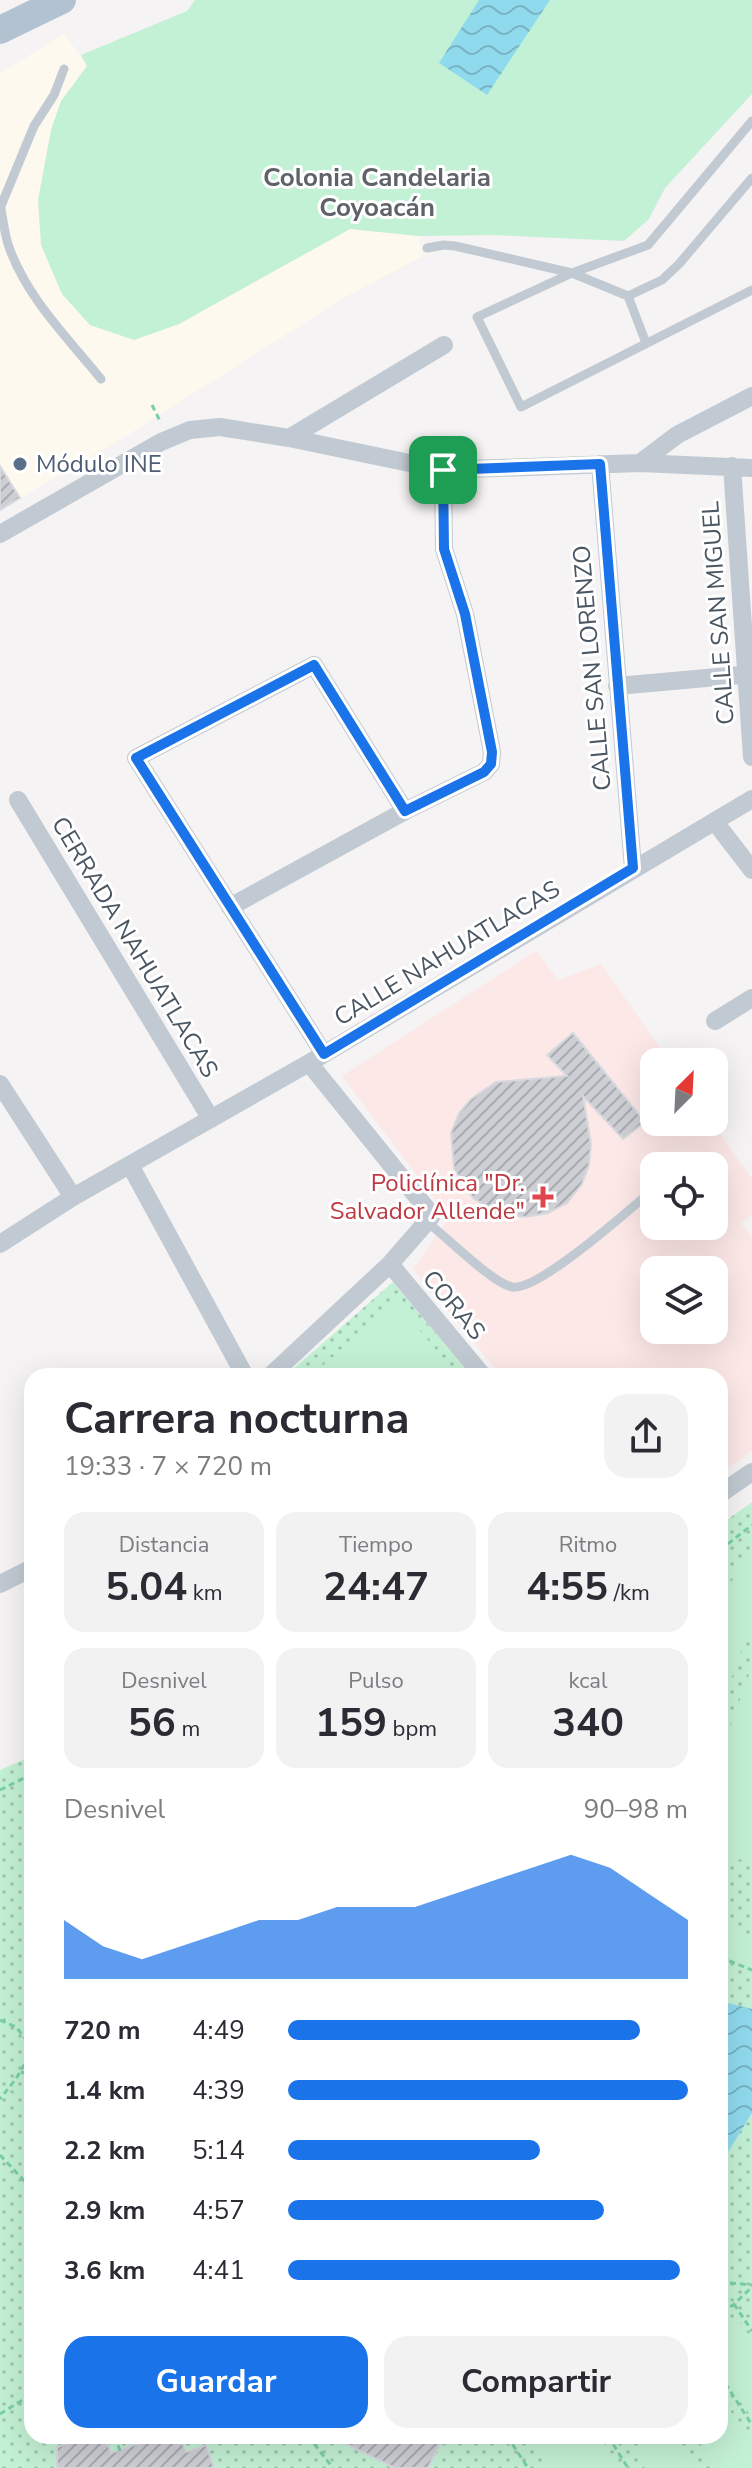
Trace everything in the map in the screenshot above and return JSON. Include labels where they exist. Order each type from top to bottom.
[{"type":"main road","points":[[0,30],[62,0]]},
{"type":"street","points":[[289,438],[444,345]]},
{"type":"street","points":[[640,463],[677,435],[752,396]]},
{"type":"street","points":[[0,534],[161,442],[190,430],[220,427],[443,470],[640,463],[752,468]]},
{"type":"street","name":"CALLE SAN LORENZO","points":[[600,464],[633,868]]},
{"type":"street","name":"CALLE SAN MIGUEL","points":[[732,466],[749,675],[752,757]]},
{"type":"street","points":[[230,907],[405,811],[484,772],[491,764],[492,752],[465,614],[444,549],[443,470]]},
{"type":"street","points":[[279,1368],[390,1264],[427,1216],[317,1059],[230,907],[136,758],[314,665],[405,811]]},
{"type":"street","points":[[617,686],[749,675]]},
{"type":"street","name":"CALLE NAHUATLACAS","points":[[0,1244],[73,1197],[317,1059],[752,799]]},
{"type":"street","name":"CERRADA NAHUATLACAS","points":[[18,800],[211,1119]]},
{"type":"street","points":[[715,822],[752,870]]},
{"type":"street","points":[[715,1021],[752,998]]},
{"type":"street","points":[[1,1086],[73,1197]]},
{"type":"street","points":[[130,1165],[241,1368]]},
{"type":"street","name":"CORAS","points":[[390,1264],[476,1368]]},
{"type":"street","points":[[728,1488],[752,1472]]},
{"type":"street","points":[[0,1584],[24,1572]]},
{"type":"lane","points":[[64,69],[54,95],[34,126],[0,205],[3,226],[20,273],[40,306],[101,379]]},
{"type":"lane","points":[[752,121],[648,245],[572,273],[477,317],[521,407],[752,290]]},
{"type":"lane","points":[[628,296],[662,280],[679,264],[752,178]]},
{"type":"lane","points":[[427,248],[455,246],[572,273],[628,296],[646,343]]},
{"type":"lane","points":[[427,1216],[499,1281],[515,1288],[529,1285],[592,1242],[640,1201]]},
{"type":"path","points":[[728,1544],[752,1525]]},
{"type":"path","points":[[0,1790],[24,1778]]},
{"type":"path","points":[[728,1960],[752,1970]]},
{"type":"path","points":[[0,2020],[16,2027],[24,2037]]},
{"type":"path","points":[[0,2099],[24,2066]]},
{"type":"path","points":[[0,2155],[24,2180]]},
{"type":"path","points":[[728,2283],[752,2286]]},
{"type":"path","points":[[728,2304],[734,2303],[752,2286]]},
{"type":"path","points":[[734,2303],[752,2331]]},
{"type":"path","points":[[728,2388],[752,2425]]},
{"type":"path","points":[[0,2414],[24,2399]]},
{"type":"path","points":[[118,2444],[120,2451]]},
{"type":"path","points":[[314,2444],[333,2468]]},
{"type":"path","points":[[512,2444],[528,2468]]},
{"type":"path","points":[[613,2444],[628,2468]]},
{"type":"shaded area","points":[[64,33],[87,66],[78,76],[38,200],[41,245],[62,294],[90,325],[134,340],[179,324],[350,229],[419,236],[423,256],[347,296],[126,436],[0,510],[0,74]]},
{"type":"shaded area","name":"Policlínica \"Dr. Salvador Allende\"","points":[[536,951],[558,980],[601,964],[660,1048],[640,1048],[640,1136],[722,1136],[752,1179],[752,1215],[741,1223],[752,1237],[752,1450],[728,1469],[728,1368],[495,1368],[413,1269],[449,1218],[342,1076]]},
{"type":"green space","points":[[195,0],[752,0],[752,94],[665,188],[649,219],[624,241],[493,235],[419,236],[350,229],[179,324],[134,340],[90,325],[62,294],[41,245],[38,200],[51,130],[61,101],[87,66],[81,55],[187,11]]},
{"type":"green space","points":[[393,1282],[464,1368],[294,1368]]},
{"type":"green space","points":[[397,1303],[451,1368],[320,1368]]},
{"type":"green space","points":[[752,1502],[752,2468],[0,2468],[0,1770],[24,1760],[24,2444],[728,2444],[728,1519]]},
{"type":"green space","points":[[752,1550],[752,1622],[728,1687],[728,1592],[739,1567]]},
{"type":"green space","points":[[752,1666],[752,1864],[728,1855],[728,1734]]},
{"type":"green space","points":[[728,1926],[752,1941],[752,1968],[728,1958]]},
{"type":"green space","points":[[739,2320],[752,2340],[752,2418],[728,2380],[728,2327]]},
{"type":"green space","points":[[728,2407],[752,2445],[752,2468],[716,2468],[701,2444],[728,2444]]},
{"type":"green space","points":[[532,2444],[604,2444],[619,2468],[547,2468]]},
{"type":"green space","points":[[650,2444],[680,2444],[696,2468],[645,2468],[636,2453]]},
{"type":"water","points":[[479,0],[550,0],[487,95],[439,63]]},
{"type":"water","points":[[728,2003],[752,2009],[752,2113],[728,2152]]},
{"type":"building","points":[[0,466],[20,498],[0,510]]},
{"type":"building","points":[[573,1033],[640,1116],[640,1126],[623,1139],[583,1096],[591,1144],[589,1165],[582,1184],[567,1203],[548,1213],[525,1217],[497,1213],[473,1198],[454,1169],[451,1133],[459,1113],[471,1099],[496,1082],[567,1076],[547,1055]]},
{"type":"building","points":[[65,2444],[108,2444],[111,2453],[137,2444],[183,2444],[186,2452],[206,2445],[214,2468],[57,2468],[57,2447]]},
{"type":"building","points":[[346,2444],[440,2444],[428,2468],[395,2468]]},
{"type":"place","name":"Módulo INE","points":[[20,464]]},
{"type":"place","name":"Policlínica \"Dr. Salvador Allende\"","points":[[543,1197]]},
{"type":"district","name":"Colonia Candelaria Coyoacán","points":[[377,192]]},
{"type":"route","points":[[600,464],[633,868],[324,1054],[136,758],[314,665],[405,811],[484,772],[491,764],[492,752],[465,614],[444,549],[443,470],[600,464]]}]
